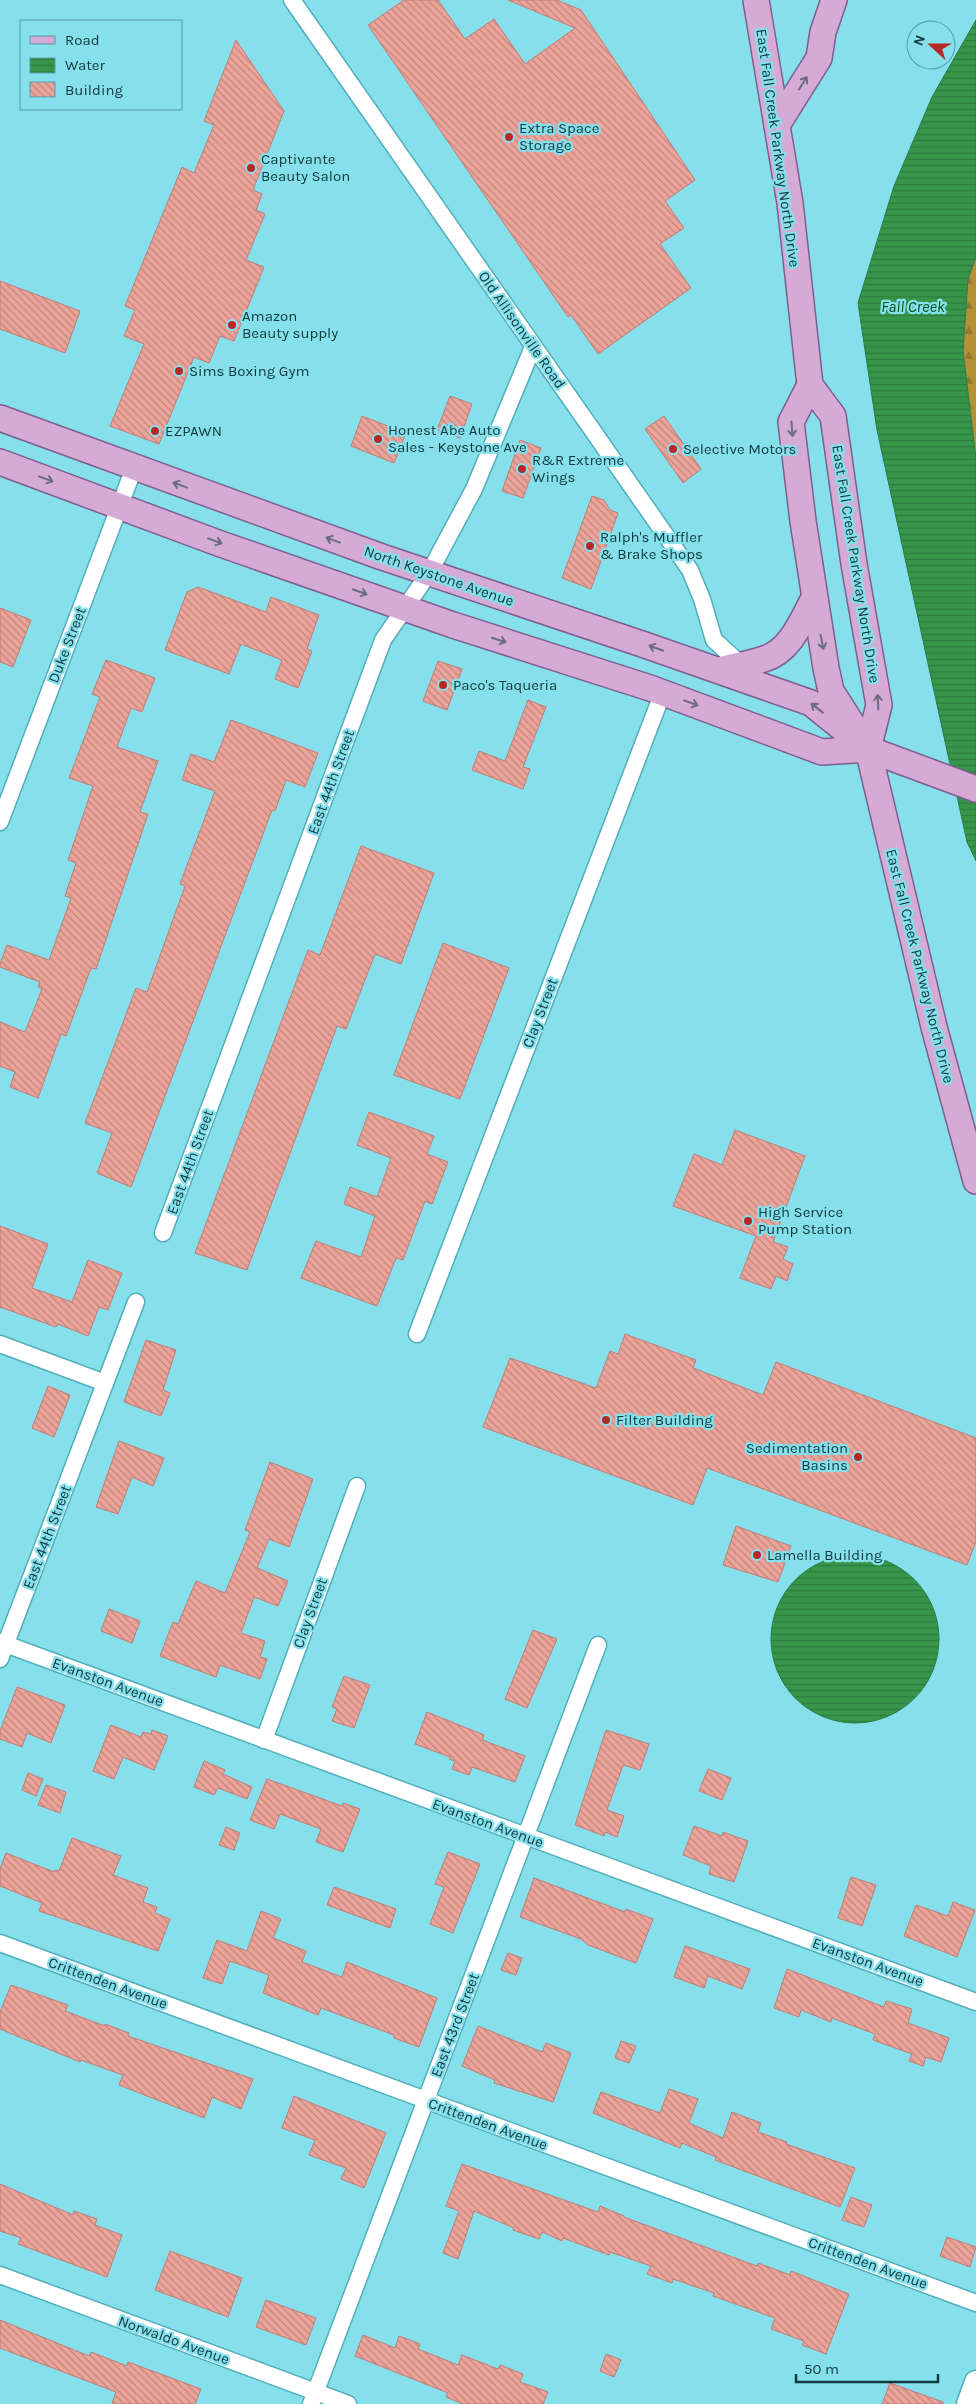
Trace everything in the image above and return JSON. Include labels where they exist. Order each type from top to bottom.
[{"type":"main road","name":"East Fall Creek Parkway North Drive","points":[[756,0],[790,203],[810,385],[833,416],[853,555],[880,705],[868,749]]},
{"type":"main road","points":[[777,125],[819,58],[824,32],[834,0]]},
{"type":"main road","name":"East Fall Creek Parkway North Drive","points":[[810,385],[791,422],[814,598],[831,690],[868,749],[934,1027],[976,1181]]},
{"type":"main road","name":"North Keystone Avenue","points":[[0,418],[429,573],[730,667],[762,685],[811,703],[868,749],[976,789]]},
{"type":"main road","name":"North Keystone Avenue","points":[[0,462],[405,608],[662,692],[822,752],[868,749]]},
{"type":"main road","points":[[730,667],[764,659],[780,650],[796,633],[814,598]]},
{"type":"street","name":"Old Allisonville Road","points":[[292,0],[690,570],[701,594],[714,640],[730,667]]},
{"type":"street","name":"East 44th Street","points":[[163,1233],[384,640],[429,573],[474,489],[533,347]]},
{"type":"street","name":"Duke Street","points":[[0,822],[134,468]]},
{"type":"street","name":"Clay Street","points":[[417,1334],[662,692]]},
{"type":"street","name":"East 44th Street","points":[[2,1648],[136,1302]]},
{"type":"street","points":[[0,1344],[105,1383]]},
{"type":"street","name":"Clay Street","points":[[264,1740],[357,1486]]},
{"type":"street","name":"East 43rd Street","points":[[314,2398],[598,1645]]},
{"type":"street","name":"Evanston Avenue","points":[[2,1648],[264,1740],[976,2002]]},
{"type":"street","name":"Crittenden Avenue","points":[[0,1943],[976,2303]]},
{"type":"street","name":"Norwaldo Avenue","points":[[0,2275],[314,2398],[348,2404]]},
{"type":"street","points":[[968,2404],[976,2382]]},
{"type":"green space","points":[[976,257],[976,459],[963,351],[968,279]]},
{"type":"water","name":"Fall Creek","points":[[976,20],[976,257],[968,279],[963,351],[976,459],[976,861],[967,842],[877,430],[858,303],[894,186],[932,97],[947,70],[956,70],[956,55]]},
{"type":"water","points":[[855,1555],[879,1559],[895,1565],[920,1586],[929,1599],[935,1615],[939,1639],[935,1663],[929,1679],[908,1704],[895,1713],[879,1719],[855,1723],[831,1719],[815,1713],[790,1692],[781,1679],[775,1663],[771,1639],[775,1615],[781,1599],[802,1574],[815,1565],[831,1559]]},
{"type":"building","points":[[404,0],[438,0],[465,39],[494,19],[525,64],[575,28],[508,0],[557,0],[581,10],[695,180],[665,201],[684,228],[660,244],[691,288],[598,354],[571,315],[568,317],[368,25]]},
{"type":"building","points":[[236,40],[284,111],[253,190],[262,194],[256,210],[265,214],[246,260],[264,267],[234,341],[220,336],[209,363],[194,357],[159,444],[110,426],[144,344],[124,336],[135,310],[125,306],[182,167],[194,173],[214,125],[204,121]]},
{"type":"building","points":[[0,281],[80,311],[65,353],[0,329]]},
{"type":"building","points":[[450,396],[472,404],[460,438],[437,430]]},
{"type":"building","name":"Honest Abe Auto Sales - Keystone Ave","points":[[362,416],[406,433],[394,463],[351,446]]},
{"type":"building","name":"Selective Motors","points":[[664,416],[701,469],[683,483],[645,429]]},
{"type":"building","name":"R&R Extreme Wings","points":[[520,440],[541,448],[523,498],[502,491]]},
{"type":"building","name":"Ralph's Muffler & Brake Shops","points":[[592,496],[604,500],[610,510],[618,513],[591,589],[562,578]]},
{"type":"building","points":[[198,587],[266,612],[271,597],[319,615],[307,649],[312,651],[298,688],[275,679],[282,660],[241,644],[229,674],[165,650],[187,592]]},
{"type":"building","points":[[0,608],[31,620],[13,667],[0,662]]},
{"type":"building","points":[[106,660],[155,678],[142,712],[131,708],[117,747],[158,761],[140,812],[148,814],[96,969],[91,968],[66,1036],[61,1034],[38,1098],[10,1087],[15,1072],[0,1066],[0,1022],[25,1032],[42,989],[38,987],[40,982],[0,967],[0,964],[7,945],[49,960],[71,898],[65,896],[76,863],[68,860],[93,786],[69,778],[100,697],[92,694]]},
{"type":"building","name":"Paco's Taqueria","points":[[438,661],[462,669],[447,710],[423,701]]},
{"type":"building","points":[[528,700],[546,707],[523,767],[530,769],[523,789],[472,770],[479,751],[505,761]]},
{"type":"building","points":[[231,720],[318,753],[305,787],[286,780],[275,811],[272,810],[131,1187],[97,1173],[112,1133],[85,1123],[136,988],[147,992],[185,886],[180,884],[215,791],[182,780],[191,754],[214,762]]},
{"type":"building","points":[[361,846],[434,873],[401,964],[375,954],[346,1029],[337,1026],[247,1270],[195,1253],[308,950],[320,955]]},
{"type":"building","points":[[443,943],[509,968],[460,1099],[394,1075]]},
{"type":"building","points":[[369,1112],[434,1136],[427,1154],[448,1162],[432,1204],[425,1201],[403,1260],[396,1258],[377,1306],[301,1278],[316,1241],[361,1257],[375,1216],[344,1204],[350,1187],[377,1197],[391,1158],[357,1145]]},
{"type":"building","name":"High Service Pump Station","points":[[735,1130],[805,1156],[773,1242],[788,1247],[783,1259],[793,1264],[787,1281],[776,1276],[771,1289],[740,1278],[756,1236],[673,1206],[694,1154],[722,1165]]},
{"type":"building","points":[[0,1226],[48,1244],[32,1288],[72,1302],[88,1260],[122,1273],[108,1310],[99,1307],[88,1336],[58,1324],[56,1327],[0,1307]]},
{"type":"building","points":[[625,1334],[696,1360],[693,1368],[763,1395],[776,1362],[976,1438],[976,1541],[967,1565],[707,1468],[693,1505],[483,1427],[510,1358],[596,1388],[610,1351],[618,1354]]},
{"type":"building","points":[[146,1340],[176,1350],[163,1390],[170,1393],[161,1416],[124,1402]]},
{"type":"building","points":[[48,1386],[70,1395],[54,1437],[32,1428]]},
{"type":"building","points":[[119,1441],[164,1458],[153,1486],[132,1477],[118,1514],[96,1507]]},
{"type":"building","points":[[270,1462],[313,1479],[289,1547],[269,1539],[257,1568],[288,1581],[278,1606],[254,1597],[241,1633],[265,1641],[260,1657],[267,1659],[260,1679],[220,1665],[216,1677],[160,1656],[173,1622],[178,1624],[196,1581],[225,1593],[250,1532],[245,1530]]},
{"type":"building","name":"Lamella Building","points":[[736,1526],[791,1546],[778,1582],[723,1565]]},
{"type":"building","points":[[109,1609],[140,1621],[132,1643],[101,1631]]},
{"type":"building","points":[[533,1630],[557,1639],[527,1708],[505,1699]]},
{"type":"building","points":[[344,1676],[370,1685],[354,1728],[332,1721],[337,1709],[332,1707]]},
{"type":"building","points":[[17,1687],[65,1705],[51,1743],[27,1733],[22,1747],[0,1739],[0,1731]]},
{"type":"building","points":[[427,1712],[484,1735],[482,1740],[525,1756],[515,1782],[472,1767],[469,1775],[452,1769],[455,1761],[449,1759],[450,1757],[415,1744]]},
{"type":"building","points":[[111,1725],[141,1737],[143,1732],[151,1734],[152,1730],[168,1736],[154,1770],[123,1757],[114,1779],[93,1771]]},
{"type":"building","points":[[606,1730],[649,1744],[640,1770],[623,1765],[607,1810],[624,1816],[617,1837],[605,1832],[604,1836],[575,1825]]},
{"type":"building","points":[[204,1761],[225,1770],[223,1774],[252,1787],[247,1799],[218,1788],[214,1795],[194,1787]]},
{"type":"building","points":[[708,1769],[731,1778],[722,1800],[699,1791]]},
{"type":"building","points":[[28,1773],[43,1779],[36,1796],[22,1790]]},
{"type":"building","points":[[267,1779],[342,1806],[343,1803],[360,1809],[343,1852],[316,1842],[321,1829],[280,1814],[274,1829],[250,1820]]},
{"type":"building","points":[[46,1785],[66,1792],[60,1813],[38,1805]]},
{"type":"building","points":[[694,1826],[722,1836],[723,1832],[748,1841],[734,1882],[709,1874],[711,1866],[683,1855]]},
{"type":"building","points":[[226,1827],[240,1833],[234,1850],[219,1845]]},
{"type":"building","points":[[72,1838],[121,1856],[113,1875],[148,1888],[143,1902],[157,1907],[155,1913],[170,1919],[158,1951],[39,1911],[42,1903],[0,1886],[0,1869],[6,1853],[54,1872],[55,1870],[59,1871]]},
{"type":"building","points":[[448,1852],[480,1864],[453,1933],[430,1924],[444,1887],[435,1884]]},
{"type":"building","points":[[851,1877],[876,1885],[862,1926],[838,1918]]},
{"type":"building","points":[[534,1878],[625,1912],[626,1909],[653,1919],[636,1963],[588,1945],[581,1939],[520,1917]]},
{"type":"building","points":[[334,1887],[396,1909],[390,1928],[327,1905]]},
{"type":"building","points":[[953,1902],[975,1910],[957,1957],[904,1936],[916,1905],[948,1916]]},
{"type":"building","points":[[261,1911],[281,1919],[273,1938],[306,1951],[302,1962],[342,1977],[347,1962],[437,1998],[419,2047],[394,2038],[394,2035],[321,2008],[318,2015],[263,1993],[269,1975],[230,1961],[222,1984],[203,1978],[217,1940],[247,1951]]},
{"type":"building","points":[[685,1946],[750,1969],[742,1989],[708,1976],[704,1988],[674,1977]]},
{"type":"building","points":[[508,1953],[522,1958],[516,1975],[501,1970]]},
{"type":"building","points":[[787,1969],[884,2007],[886,2001],[912,2009],[908,2023],[949,2038],[941,2062],[926,2057],[923,2066],[909,2061],[912,2054],[873,2040],[875,2034],[832,2018],[831,2022],[801,2010],[799,2017],[774,2008]]},
{"type":"building","points":[[11,1985],[68,2005],[65,2011],[129,2033],[128,2036],[253,2079],[241,2109],[212,2097],[204,2118],[119,2085],[123,2075],[81,2060],[80,2062],[0,2029],[0,2012]]},
{"type":"building","points":[[478,2026],[542,2052],[546,2043],[571,2053],[553,2102],[494,2083],[495,2080],[462,2066]]},
{"type":"building","points":[[621,2041],[636,2046],[629,2063],[615,2058]]},
{"type":"building","points":[[669,2089],[698,2099],[689,2123],[723,2138],[732,2112],[761,2123],[758,2132],[787,2142],[786,2144],[855,2168],[840,2207],[715,2160],[716,2157],[682,2143],[680,2148],[593,2113],[601,2092],[660,2113]]},
{"type":"building","points":[[294,2096],[386,2133],[364,2188],[341,2179],[346,2168],[309,2155],[315,2140],[282,2128]]},
{"type":"building","points":[[462,2164],[598,2212],[600,2206],[624,2217],[757,2266],[758,2263],[790,2275],[791,2271],[849,2294],[826,2354],[802,2345],[804,2341],[771,2329],[775,2318],[713,2296],[714,2293],[673,2279],[672,2283],[647,2274],[651,2266],[610,2252],[609,2255],[563,2238],[562,2241],[542,2232],[539,2239],[513,2230],[514,2228],[474,2211],[458,2259],[443,2253],[459,2211],[446,2206]]},
{"type":"building","points":[[0,2184],[73,2215],[74,2211],[97,2219],[95,2225],[122,2235],[107,2277],[18,2244],[21,2238],[0,2231]]},
{"type":"building","points":[[851,2197],[872,2205],[864,2227],[842,2220]]},
{"type":"building","points":[[947,2237],[976,2247],[970,2267],[940,2256]]},
{"type":"building","points":[[170,2251],[242,2278],[228,2317],[155,2290]]},
{"type":"building","points":[[266,2300],[316,2318],[306,2345],[256,2327]]},
{"type":"building","points":[[0,2320],[89,2356],[91,2352],[127,2366],[128,2362],[201,2389],[195,2404],[112,2404],[116,2392],[0,2348]]},
{"type":"building","points":[[363,2335],[395,2348],[399,2336],[420,2344],[418,2349],[458,2365],[462,2355],[498,2369],[500,2365],[523,2374],[520,2382],[548,2392],[543,2404],[463,2404],[446,2397],[448,2393],[355,2356]]},
{"type":"building","points":[[606,2354],[621,2360],[614,2377],[600,2371]]},
{"type":"building","points":[[890,2383],[943,2402],[943,2404],[882,2404]]},
{"type":"place","name":"Extra Space Storage","points":[[509,137]]},
{"type":"place","name":"Captivante Beauty Salon","points":[[251,168]]},
{"type":"place","name":"Amazon Beauty supply","points":[[232,325]]},
{"type":"place","name":"Sims Boxing Gym","points":[[179,371]]},
{"type":"place","name":"EZPAWN","points":[[155,431]]},
{"type":"place","name":"Honest Abe Auto Sales - Keystone Ave","points":[[378,439]]},
{"type":"place","name":"Selective Motors","points":[[673,449]]},
{"type":"place","name":"R&R Extreme Wings","points":[[522,469]]},
{"type":"place","name":"Ralph's Muffler & Brake Shops","points":[[590,546]]},
{"type":"place","name":"Paco's Taqueria","points":[[443,685]]},
{"type":"place","name":"High Service Pump Station","points":[[748,1221]]},
{"type":"place","name":"Filter Building","points":[[606,1420]]},
{"type":"place","name":"Sedimentation Basins","points":[[858,1457]]},
{"type":"place","name":"Lamella Building","points":[[757,1555]]}]
